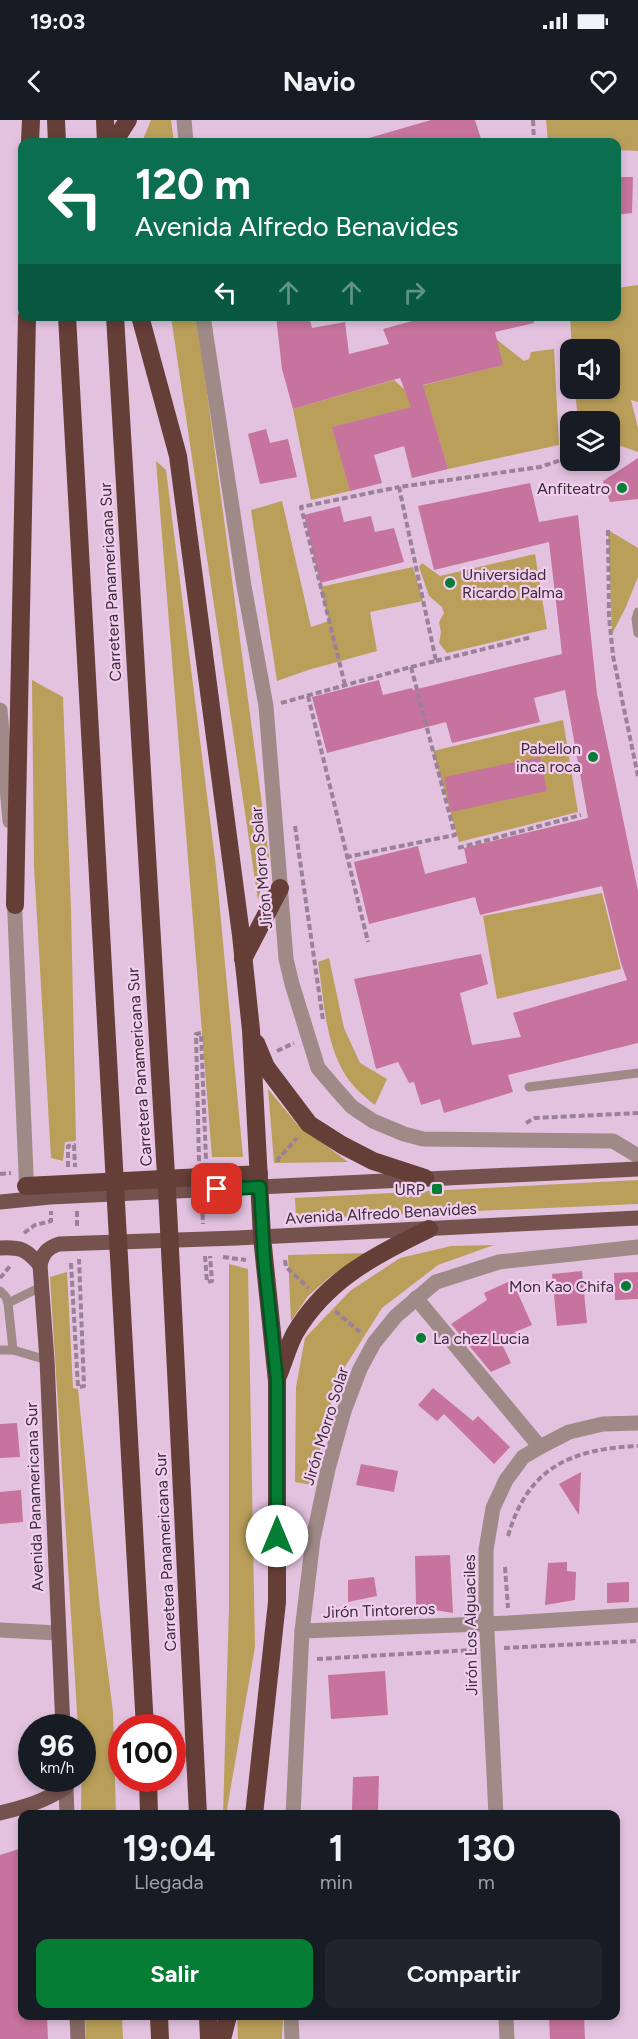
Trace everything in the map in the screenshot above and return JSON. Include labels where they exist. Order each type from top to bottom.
[{"type":"highway","points":[[30,138],[31,120]]},
{"type":"highway","points":[[56,120],[57,138]]},
{"type":"highway","points":[[105,120],[106,138]]},
{"type":"highway","points":[[117,138],[128,120]]},
{"type":"highway","points":[[15,906],[27,321]]},
{"type":"highway","name":"Carretera Panamericana Sur","points":[[67,321],[144,1714]]},
{"type":"highway","name":"Carretera Panamericana Sur","points":[[115,321],[168,1209],[198,1810]]},
{"type":"highway","points":[[141,321],[178,456],[251,1030],[251,1181],[262,1236],[277,1381],[277,1602],[255,1810]]},
{"type":"highway","points":[[243,959],[280,888]]},
{"type":"highway","points":[[251,1030],[266,1066],[309,1124],[373,1161],[425,1179]]},
{"type":"highway","points":[[31,1195],[251,1181]]},
{"type":"highway","points":[[277,1381],[294,1334],[319,1298],[351,1271],[429,1229]]},
{"type":"highway","points":[[148,1792],[149,1810]]},
{"type":"highway","points":[[159,2020],[160,2039]]},
{"type":"highway","points":[[208,2020],[209,2039]]},
{"type":"highway","points":[[222,2039],[227,2020]]},
{"type":"main road","name":"Avenida Alfredo Benavides","points":[[251,1181],[425,1179],[638,1169]]},
{"type":"main road","points":[[0,1212],[31,1195]]},
{"type":"main road","name":"Avenida Alfredo Benavides","points":[[40,1264],[43,1254],[50,1247],[59,1244],[237,1238],[638,1218]]},
{"type":"main road","points":[[7,1248],[28,1251],[40,1264]]},
{"type":"main road","name":"Avenida Panamericana Sur","points":[[40,1264],[47,1360],[62,1714]]},
{"type":"main road","points":[[0,1813],[36,1804],[53,1792]]},
{"type":"main road","points":[[66,1792],[67,1810]]},
{"type":"main road","points":[[76,2020],[78,2039]]},
{"type":"street","points":[[184,120],[186,138]]},
{"type":"street","name":"Jirón Morro Solar","points":[[204,321],[244,585],[272,705],[280,888],[286,959],[307,1037],[318,1068],[352,1107],[394,1130],[423,1139],[613,1141],[638,1156]]},
{"type":"street","points":[[0,711],[15,906],[31,1195]]},
{"type":"street","name":"Jirón Morro Solar","points":[[293,1810],[302,1631],[313,1539],[328,1469],[344,1412],[360,1369],[374,1343],[396,1316],[436,1282],[499,1262],[638,1247]]},
{"type":"street","points":[[416,1298],[540,1447]]},
{"type":"street","name":"Jirón Los Alguaciles","points":[[496,1810],[486,1624],[486,1550],[493,1509],[506,1480],[523,1457],[569,1432],[603,1424],[638,1423]]},
{"type":"street","name":"Jirón Tintoreros","points":[[302,1631],[508,1623],[638,1615]]},
{"type":"street","points":[[0,1630],[57,1633]]},
{"type":"street","points":[[291,2020],[292,2039]]},
{"type":"street","points":[[506,2020],[507,2039]]},
{"type":"lane","points":[[638,612],[636,619],[638,633]]},
{"type":"lane","points":[[529,1087],[638,1074]]},
{"type":"lane","points":[[8,1303],[43,1287]]},
{"type":"lane","points":[[0,1291],[8,1303],[13,1350]]},
{"type":"lane","points":[[0,1350],[13,1350],[47,1360]]},
{"type":"path","points":[[533,120],[534,138]]},
{"type":"path","points":[[345,685],[301,507],[399,487],[540,467],[560,460]]},
{"type":"path","points":[[399,487],[436,661]]},
{"type":"path","points":[[608,530],[609,617],[613,656],[638,776]]},
{"type":"path","points":[[280,714],[272,705],[411,667],[532,638]]},
{"type":"path","points":[[347,856],[455,835],[411,667]]},
{"type":"path","points":[[308,696],[368,942]]},
{"type":"path","points":[[458,848],[581,815]]},
{"type":"path","points":[[294,822],[324,1023]]},
{"type":"path","points":[[199,1166],[196,1034],[201,1033],[206,1165]]},
{"type":"path","points":[[68,1171],[68,1146],[74,1146],[75,1170]]},
{"type":"path","points":[[15,1266],[7,1248],[38,1223],[51,1221],[31,1195]]},
{"type":"path","points":[[201,1199],[203,1232]]},
{"type":"path","points":[[76,1205],[78,1229]]},
{"type":"path","points":[[71,1263],[78,1387],[84,1386],[78,1252]]},
{"type":"path","points":[[205,1254],[207,1282],[212,1281],[210,1256]]},
{"type":"path","points":[[507,1538],[513,1517],[539,1479],[549,1469],[572,1456],[615,1447],[638,1446]]},
{"type":"path","points":[[505,1563],[508,1623]]},
{"type":"path","points":[[317,1669],[319,1630]]},
{"type":"shaded area","points":[[151,120],[171,120],[173,138],[144,137]]},
{"type":"shaded area","points":[[546,120],[638,120],[638,151],[621,150],[621,138],[548,138]]},
{"type":"shaded area","points":[[638,285],[638,402],[631,400],[638,428],[638,452],[620,446],[620,411],[577,411],[576,399],[620,399],[620,339],[571,339],[570,321],[621,321],[621,287]]},
{"type":"shaded area","points":[[172,321],[198,321],[269,857],[258,900]]},
{"type":"shaded area","points":[[496,339],[524,361],[529,359],[531,352],[554,349],[559,445],[448,469],[428,403],[333,427],[350,491],[311,500],[293,409],[394,380],[405,390],[502,365]]},
{"type":"shaded area","points":[[156,461],[166,470],[216,867],[243,1157],[212,1157]]},
{"type":"shaded area","points":[[282,501],[311,627],[329,621],[320,587],[413,567],[423,601],[370,612],[377,651],[277,681],[251,510]]},
{"type":"shaded area","points":[[608,530],[638,548],[638,577],[612,634]]},
{"type":"shaded area","points":[[535,554],[547,629],[447,653],[439,643],[441,632],[439,622],[444,613],[442,607],[429,596],[419,567],[422,563],[440,576]]},
{"type":"shaded area","points":[[32,680],[63,697],[76,1141],[65,1142],[63,1161],[51,1158],[34,866]]},
{"type":"shaded area","points":[[563,720],[578,812],[459,842],[433,751]]},
{"type":"shaded area","points":[[602,893],[621,969],[497,999],[483,916]]},
{"type":"shaded area","points":[[329,958],[344,1028],[360,1063],[387,1079],[375,1105],[349,1080],[339,1063],[329,1035],[318,962]]},
{"type":"shaded area","points":[[268,1089],[297,1124],[348,1162],[274,1163]]},
{"type":"shaded area","points":[[638,1180],[638,1204],[296,1219],[295,1198]]},
{"type":"shaded area","points":[[494,1245],[438,1265],[382,1308],[336,1381],[312,1485],[295,1482],[296,1387],[305,1338],[350,1291],[400,1258],[451,1246]]},
{"type":"shaded area","points":[[369,1253],[331,1276],[308,1296],[291,1321],[288,1255]]},
{"type":"shaded area","points":[[229,1264],[248,1269],[255,1647],[227,1810],[223,1810],[229,1606]]},
{"type":"shaded area","points":[[67,1272],[73,1388],[78,1389],[100,1609],[113,1712],[113,1714],[108,1714],[108,1792],[115,1792],[116,1810],[81,1810],[81,1792],[96,1792],[96,1714],[77,1714],[50,1277]]},
{"type":"shaded area","points":[[85,2020],[122,2020],[123,2039],[86,2039]]},
{"type":"shaded area","points":[[237,2020],[283,2020],[282,2039],[238,2039]]},
{"type":"building","points":[[431,120],[475,120],[481,138],[369,138]]},
{"type":"building","points":[[621,177],[633,177],[632,213],[621,214]]},
{"type":"building","points":[[277,321],[310,321],[312,328],[345,322],[349,354],[389,344],[383,329],[412,321],[534,321],[534,323],[495,332],[503,365],[423,385],[448,469],[412,478],[404,446],[374,455],[382,483],[350,491],[332,427],[411,407],[400,378],[293,409],[282,369]]},
{"type":"building","points":[[266,429],[270,443],[288,439],[297,477],[260,484],[248,434]]},
{"type":"building","points":[[638,458],[638,499],[610,502],[603,481]]},
{"type":"building","points":[[530,483],[539,522],[578,515],[597,694],[638,891],[638,1043],[508,1075],[513,1092],[444,1113],[440,1099],[421,1105],[414,1082],[409,1083],[398,1062],[376,1069],[354,979],[481,954],[488,984],[460,993],[472,1045],[521,1037],[513,1013],[627,980],[602,886],[480,915],[475,897],[369,924],[354,862],[418,846],[425,874],[467,863],[464,848],[588,818],[565,690],[534,698],[540,722],[452,743],[446,722],[327,753],[312,697],[379,680],[383,695],[412,688],[413,690],[562,654],[549,542],[434,570],[418,506]]},
{"type":"building","points":[[340,506],[344,522],[371,516],[375,532],[394,528],[404,562],[320,583],[304,515]]},
{"type":"building","points":[[540,757],[547,791],[451,812],[444,777]]},
{"type":"building","points":[[582,1271],[587,1323],[557,1326],[552,1274]]},
{"type":"building","name":"Mon Kao Chifa","points":[[638,1272],[638,1299],[615,1300],[614,1273]]},
{"type":"building","points":[[512,1280],[532,1325],[515,1332],[517,1337],[502,1344],[511,1363],[491,1372],[451,1324],[487,1300],[484,1293]]},
{"type":"building","points":[[433,1388],[473,1421],[478,1416],[510,1447],[494,1464],[444,1414],[437,1421],[418,1405]]},
{"type":"building","points":[[17,1423],[20,1457],[0,1458],[0,1424]]},
{"type":"building","points":[[361,1464],[398,1471],[394,1492],[356,1485]]},
{"type":"building","points":[[581,1472],[579,1515],[559,1484]]},
{"type":"building","points":[[21,1490],[23,1522],[0,1524],[0,1492]]},
{"type":"building","points":[[450,1555],[453,1613],[416,1607],[415,1556]]},
{"type":"building","points":[[567,1562],[567,1571],[576,1572],[575,1600],[545,1605],[548,1563]]},
{"type":"building","points":[[374,1577],[377,1596],[348,1602],[348,1580]]},
{"type":"building","points":[[629,1582],[629,1602],[607,1603],[607,1583]]},
{"type":"building","points":[[385,1671],[388,1715],[331,1719],[328,1675]]},
{"type":"building","points":[[379,1776],[378,1810],[352,1810],[353,1777]]},
{"type":"building","points":[[18,1849],[18,2020],[47,2020],[48,2039],[0,2039],[0,1855]]},
{"type":"building","points":[[549,2020],[584,2020],[585,2039],[550,2039]]},
{"type":"place","name":"Anfiteatro","points":[[622,488]]},
{"type":"place","name":"Universidad Ricardo Palma","points":[[450,583]]},
{"type":"place","name":"Pabellon inca roca","points":[[593,757]]},
{"type":"place","name":"URP","points":[[437,1189]]},
{"type":"place","name":"Mon Kao Chifa","points":[[626,1286]]},
{"type":"place","name":"La chez Lucia","points":[[421,1338]]},
{"type":"route","points":[[217,1189],[260,1187],[264,1259],[277,1381],[277,1536]]}]
